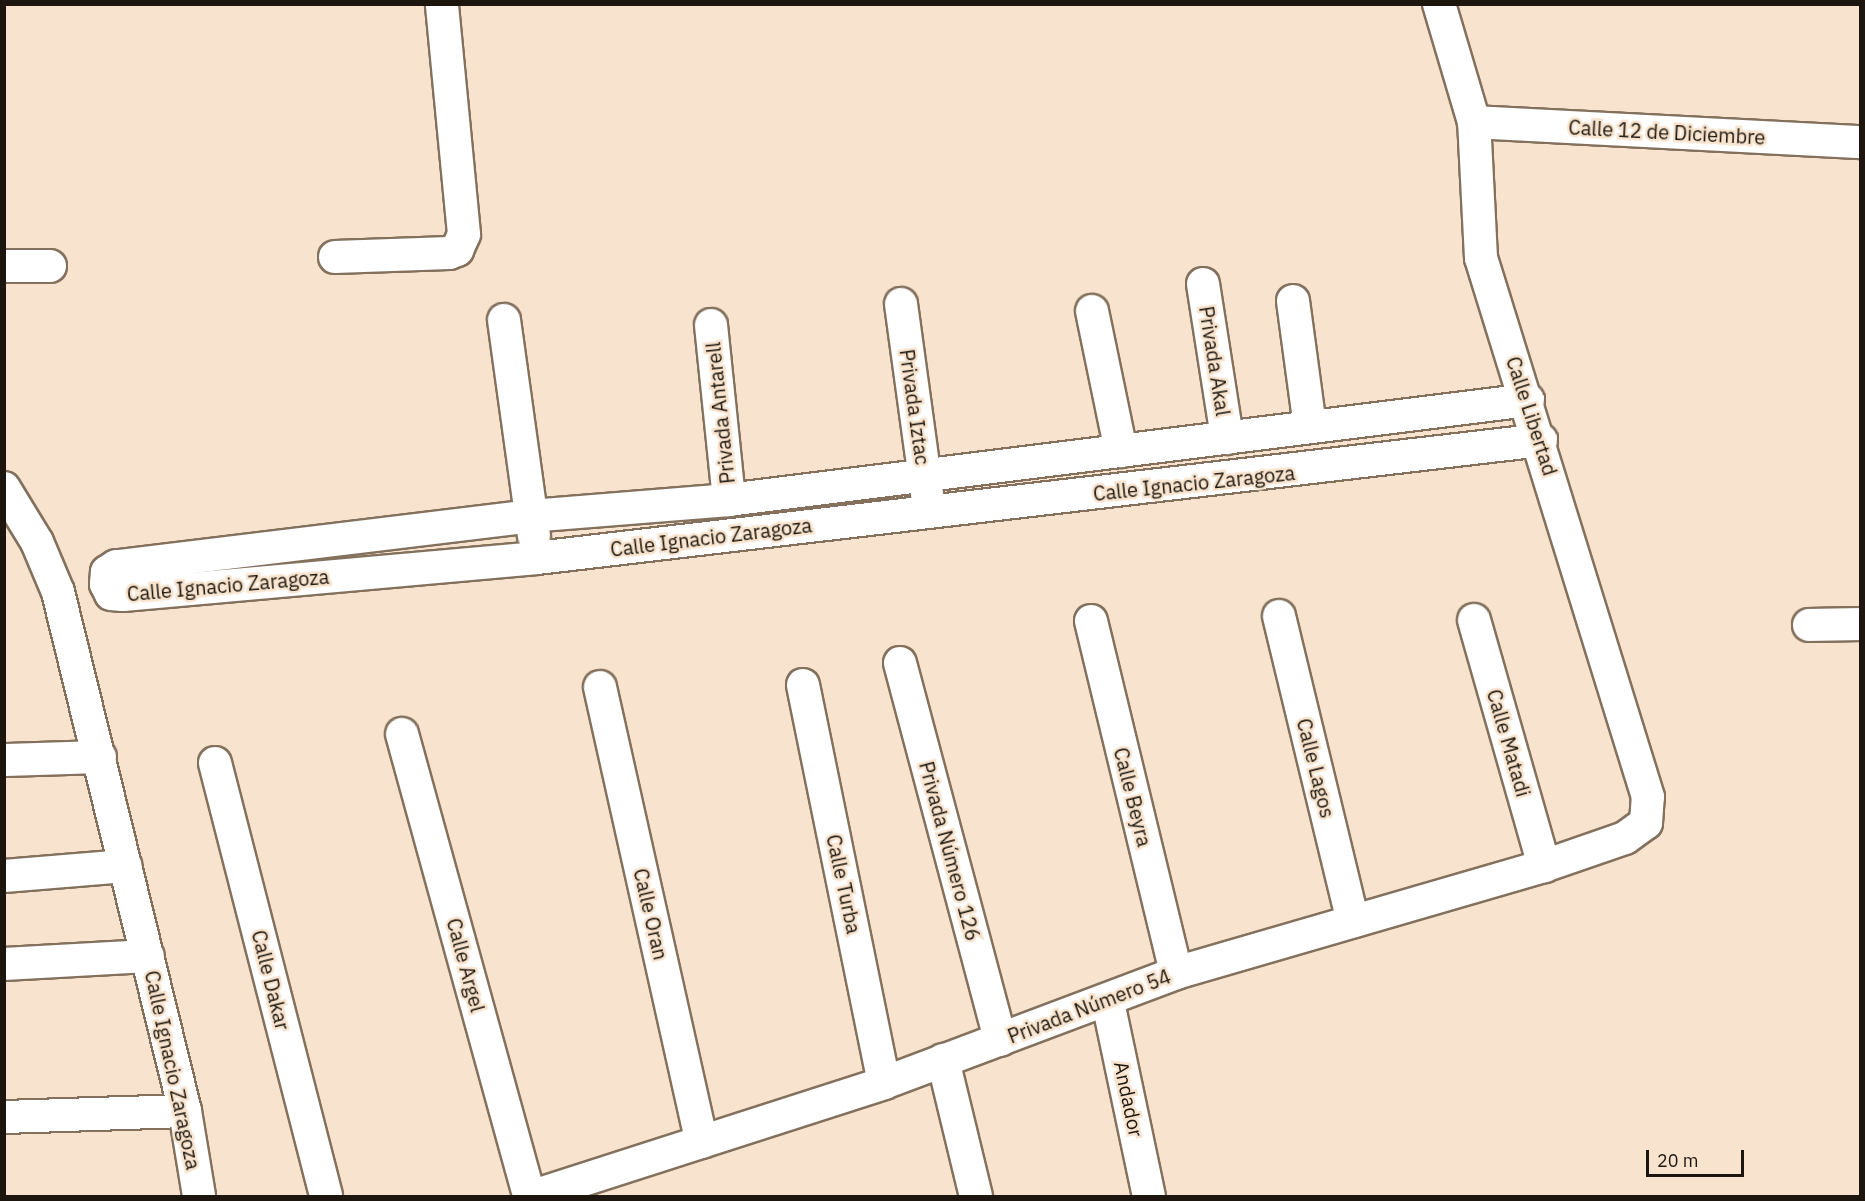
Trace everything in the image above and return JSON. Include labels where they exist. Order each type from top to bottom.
[{"type":"street","points":[[335,257],[449,253],[457,250],[464,234],[442,4]]},
{"type":"street","name":"Calle Libertad","points":[[1439,4],[1474,122],[1481,258],[1528,400],[1648,797],[1646,823]]},
{"type":"street","name":"Calle 12 de Diciembre","points":[[1474,122],[1860,142]]},
{"type":"street","points":[[4,266],[50,266]]},
{"type":"street","name":"Privada Akal","points":[[1203,285],[1227,438]]},
{"type":"street","points":[[1293,301],[1310,427]]},
{"type":"street","name":"Privada Iztac","points":[[901,304],[929,511]]},
{"type":"street","points":[[1092,311],[1121,451]]},
{"type":"street","points":[[504,320],[537,558]]},
{"type":"street","name":"Privada Antarell","points":[[711,326],[729,500]]},
{"type":"street","name":"Calle Ignacio Zaragoza","points":[[1528,400],[729,500],[532,516],[116,566],[107,572],[106,584],[111,594],[123,595],[537,558],[1540,440]]},
{"type":"street","points":[[1424,412],[1431,454]]},
{"type":"street","name":"Calle Ignacio Zaragoza","points":[[4,488],[37,542],[58,592],[185,1111],[200,1197]]},
{"type":"street","name":"Calle Lagos","points":[[1279,616],[1353,921]]},
{"type":"street","name":"Calle Matadi","points":[[1474,620],[1544,866]]},
{"type":"street","name":"Calle Beyra","points":[[1091,621],[1176,973]]},
{"type":"street","points":[[1809,625],[1860,624]]},
{"type":"street","name":"Privada Número 126","points":[[900,663],[1000,1040]]},
{"type":"street","name":"Calle Turba","points":[[803,685],[884,1083]]},
{"type":"street","name":"Calle Oran","points":[[600,687],[702,1142]]},
{"type":"street","name":"Calle Argel","points":[[402,734],[531,1197]]},
{"type":"street","points":[[4,760],[100,757]]},
{"type":"street","name":"Calle Dakar","points":[[215,763],[326,1197]]},
{"type":"street","name":"Privada Número 54","points":[[531,1197],[884,1083],[1108,1002],[1176,973],[1544,866],[1625,838],[1646,823]]},
{"type":"street","points":[[4,876],[126,866]]},
{"type":"street","points":[[4,964],[148,956]]},
{"type":"street","name":"Andador","points":[[1108,1002],[1149,1197]]},
{"type":"street","points":[[943,1060],[976,1197]]},
{"type":"street","points":[[4,1117],[185,1111]]}]
